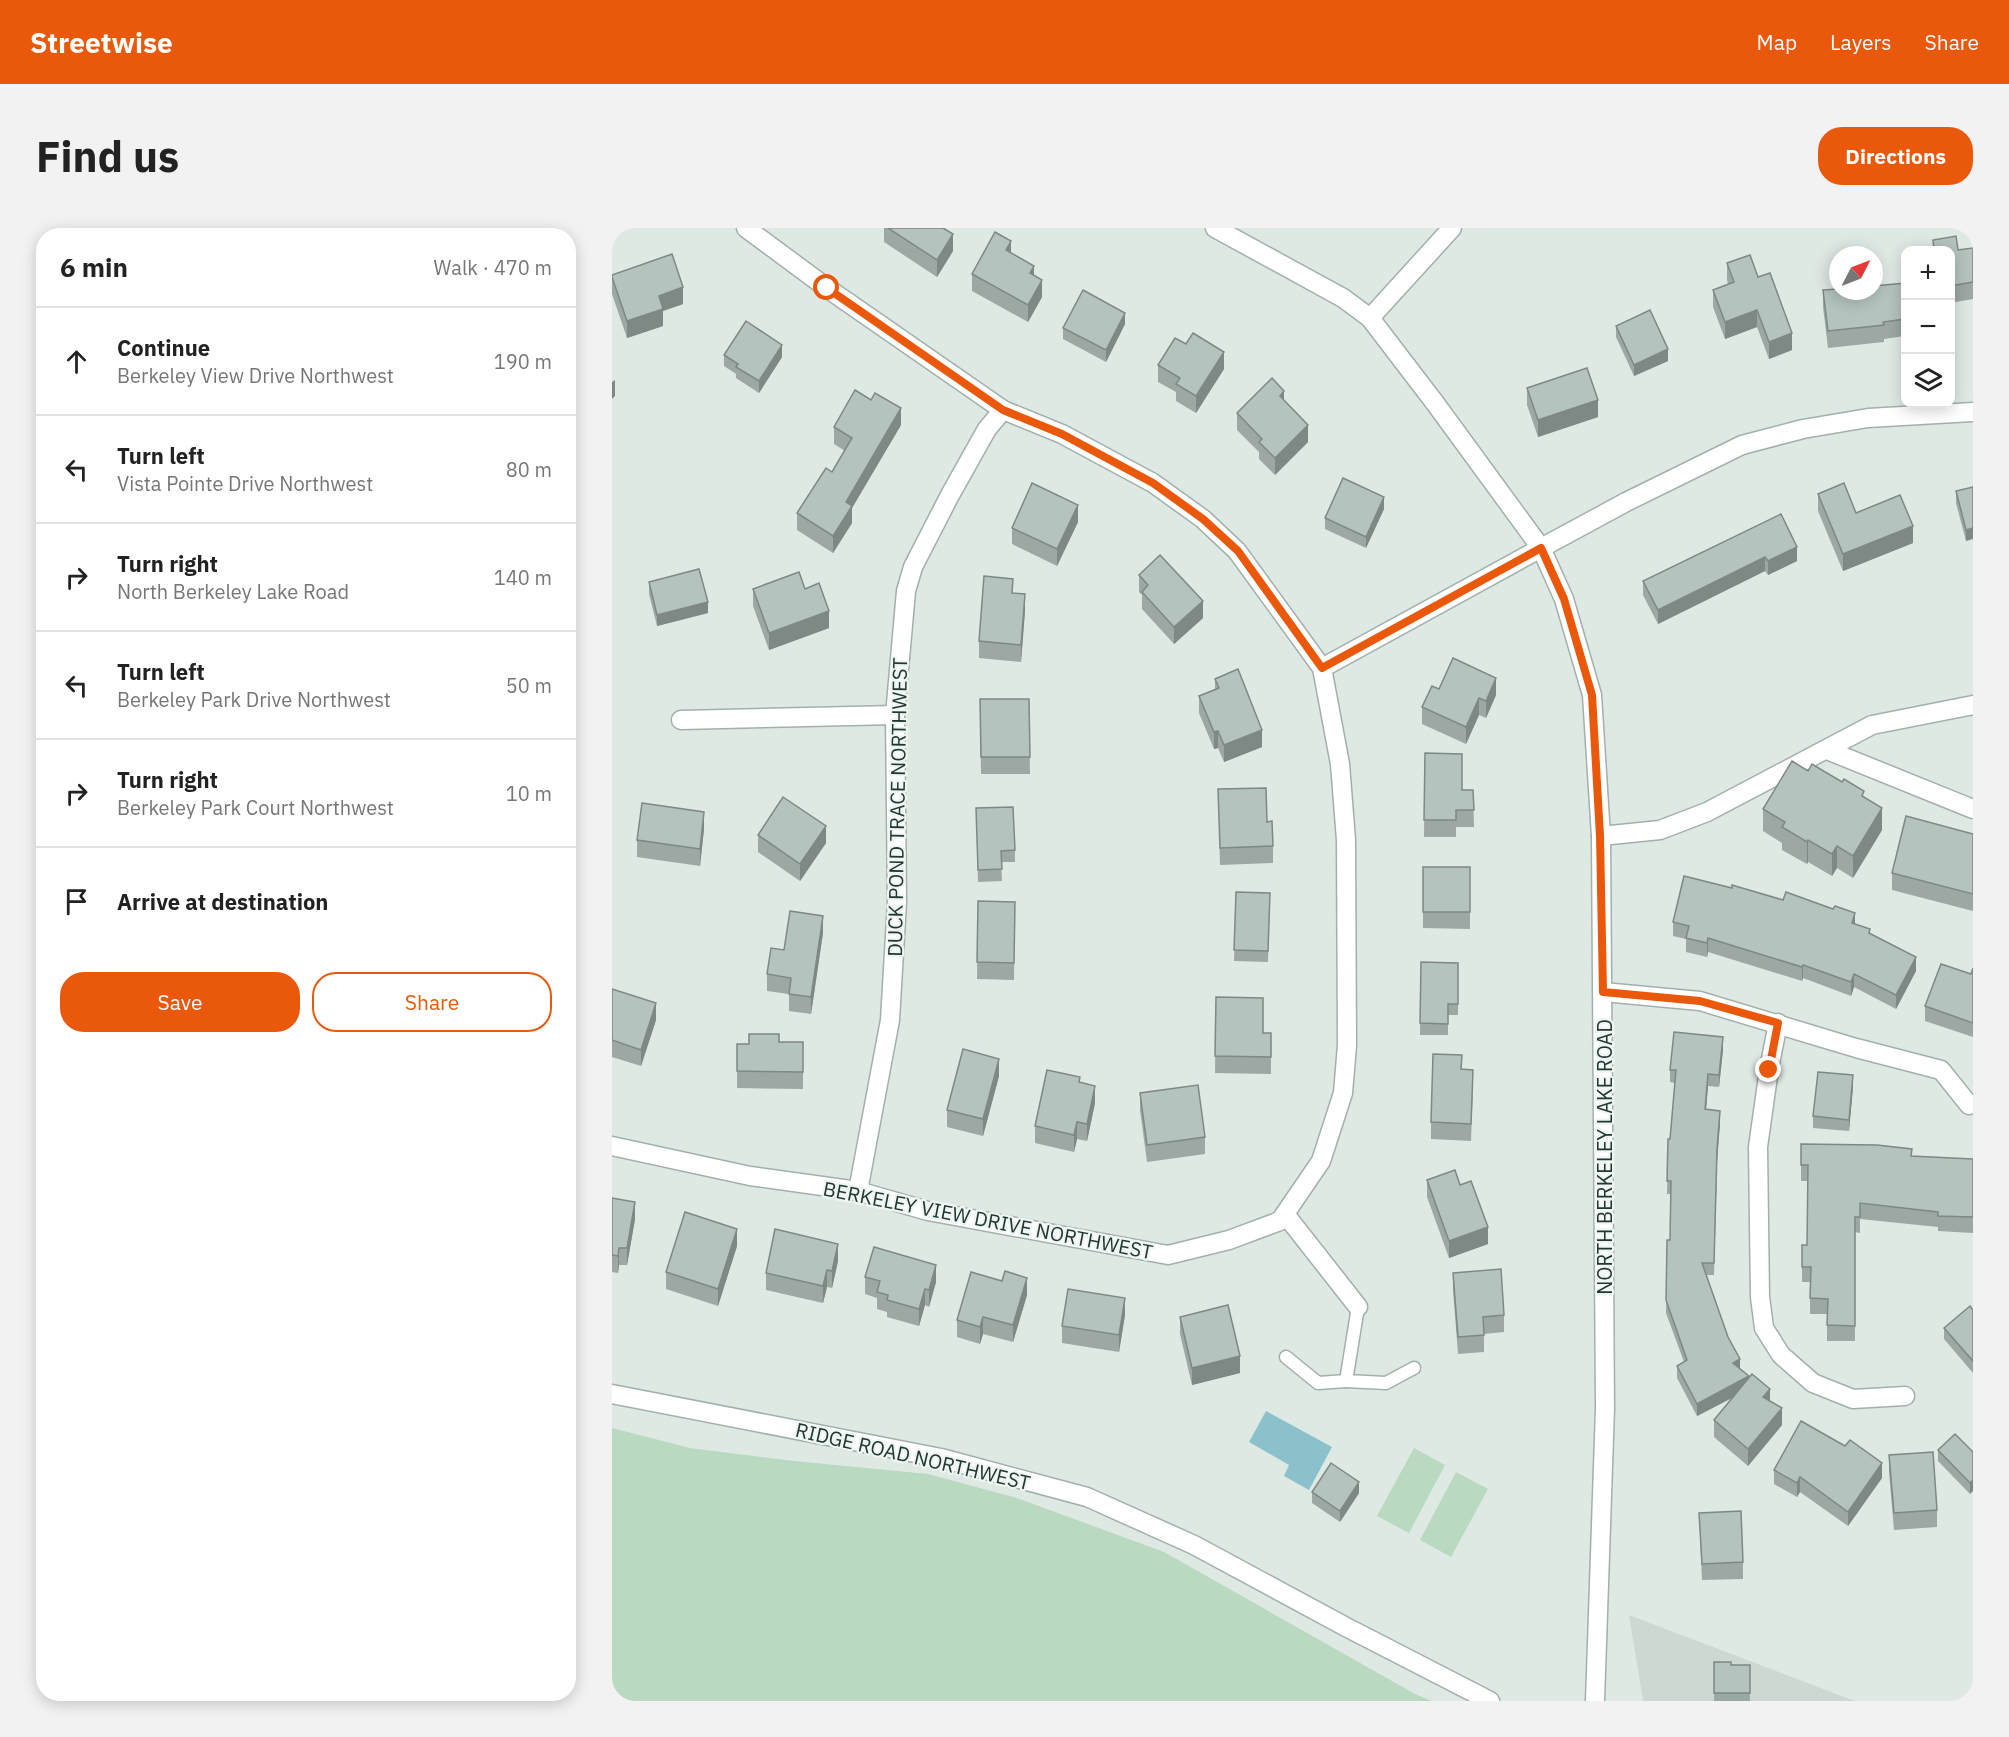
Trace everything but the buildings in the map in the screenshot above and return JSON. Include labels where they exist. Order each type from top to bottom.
[{"type":"street","name":"BERKELEY VIEW DRIVE NORTHWEST","points":[[612,1146],[750,1176],[858,1191],[928,1211],[1168,1255],[1229,1240],[1280,1221],[1321,1161],[1343,1094],[1347,1045],[1346,840],[1340,764],[1322,668],[1238,551],[1203,519],[1143,478],[1062,434],[1003,410],[827,288],[746,228]]},
{"type":"street","name":"NORTH BERKELEY LAKE ROAD","points":[[1215,228],[1343,298],[1370,318],[1541,548],[1564,599],[1592,695],[1600,836],[1603,992],[1605,1408],[1595,1701]]},
{"type":"street","points":[[1370,318],[1452,228]]},
{"type":"street","name":"DUCK POND TRACE NORTHWEST","points":[[858,1191],[890,1020],[897,902],[895,715],[906,591],[913,567],[987,429],[1003,410]]},
{"type":"street","points":[[1322,668],[1626,502],[1742,446],[1803,429],[1868,418],[1973,412]]},
{"type":"street","points":[[1600,836],[1660,830],[1707,812],[1872,726],[1973,705]]},
{"type":"street","points":[[681,720],[895,715]]},
{"type":"street","points":[[1827,750],[1973,809]]},
{"type":"street","points":[[1603,992],[1700,1001],[1856,1048],[1941,1070],[1969,1105]]},
{"type":"street","points":[[1778,1023],[1758,1147],[1760,1297],[1764,1328],[1781,1354],[1813,1383],[1853,1399],[1905,1396]]},
{"type":"street","points":[[1285,1214],[1358,1307]]},
{"type":"street","name":"RIDGE ROAD NORTHWEST","points":[[612,1394],[941,1458],[1087,1497],[1194,1545],[1490,1701]]},
{"type":"lane","points":[[1346,1381],[1358,1307]]},
{"type":"lane","points":[[1286,1357],[1318,1383],[1346,1381],[1386,1383],[1413,1368]]},
{"type":"shaded area","points":[[1629,1615],[1855,1701],[1643,1701]]},
{"type":"green space","points":[[612,1428],[690,1448],[928,1474],[1017,1498],[1164,1552],[1415,1694],[1432,1701],[612,1701]]},
{"type":"green space","points":[[1414,1448],[1445,1465],[1409,1533],[1377,1516]]},
{"type":"green space","points":[[1456,1472],[1488,1489],[1451,1557],[1420,1540]]},
{"type":"water","points":[[1266,1411],[1332,1447],[1309,1490],[1284,1476],[1289,1465],[1249,1442]]},
{"type":"route","points":[[827,288],[1003,410],[1062,434],[1153,483],[1203,519],[1238,551],[1322,668],[1541,548],[1564,599],[1592,695],[1600,836],[1603,992],[1700,1001],[1778,1023],[1769,1070]]}]
